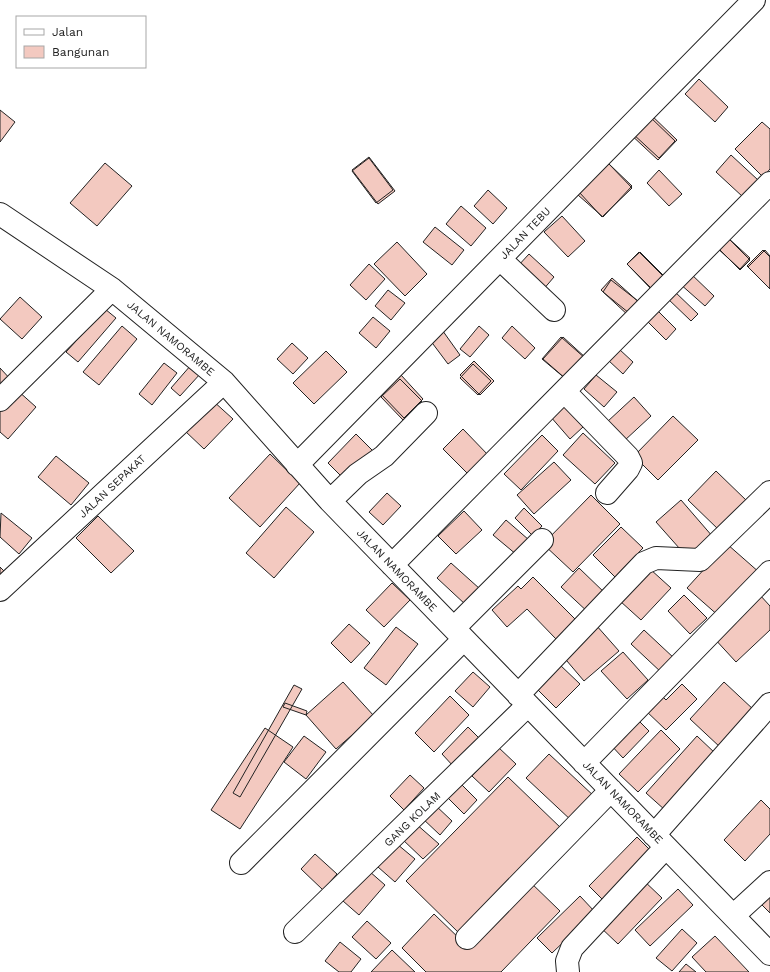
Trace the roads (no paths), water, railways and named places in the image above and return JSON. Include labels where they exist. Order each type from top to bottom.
[{"type":"street","name":"JALAN TEBU","points":[[297,465],[754,0]]},
{"type":"street","points":[[392,565],[565,392],[770,183]]},
{"type":"street","name":"JALAN NAMORAMBE","points":[[0,214],[112,289],[224,382],[330,501],[770,954]]},
{"type":"street","points":[[500,259],[554,310]]},
{"type":"street","points":[[0,400],[112,289]]},
{"type":"street","name":"JALAN SEPAKAT","points":[[0,590],[224,382]]},
{"type":"street","points":[[565,392],[628,457],[631,463],[628,469],[608,493]]},
{"type":"street","points":[[330,501],[358,474],[384,456],[426,413]]},
{"type":"street","name":"GANG KOLAM","points":[[295,932],[523,700],[644,563],[656,558],[700,560],[770,492]]},
{"type":"street","points":[[241,863],[459,634],[542,540]]},
{"type":"street","points":[[584,763],[770,572]]},
{"type":"street","points":[[568,972],[567,961],[572,948],[770,704]]},
{"type":"street","points":[[467,938],[611,790]]},
{"type":"street","points":[[733,916],[770,882]]}]
